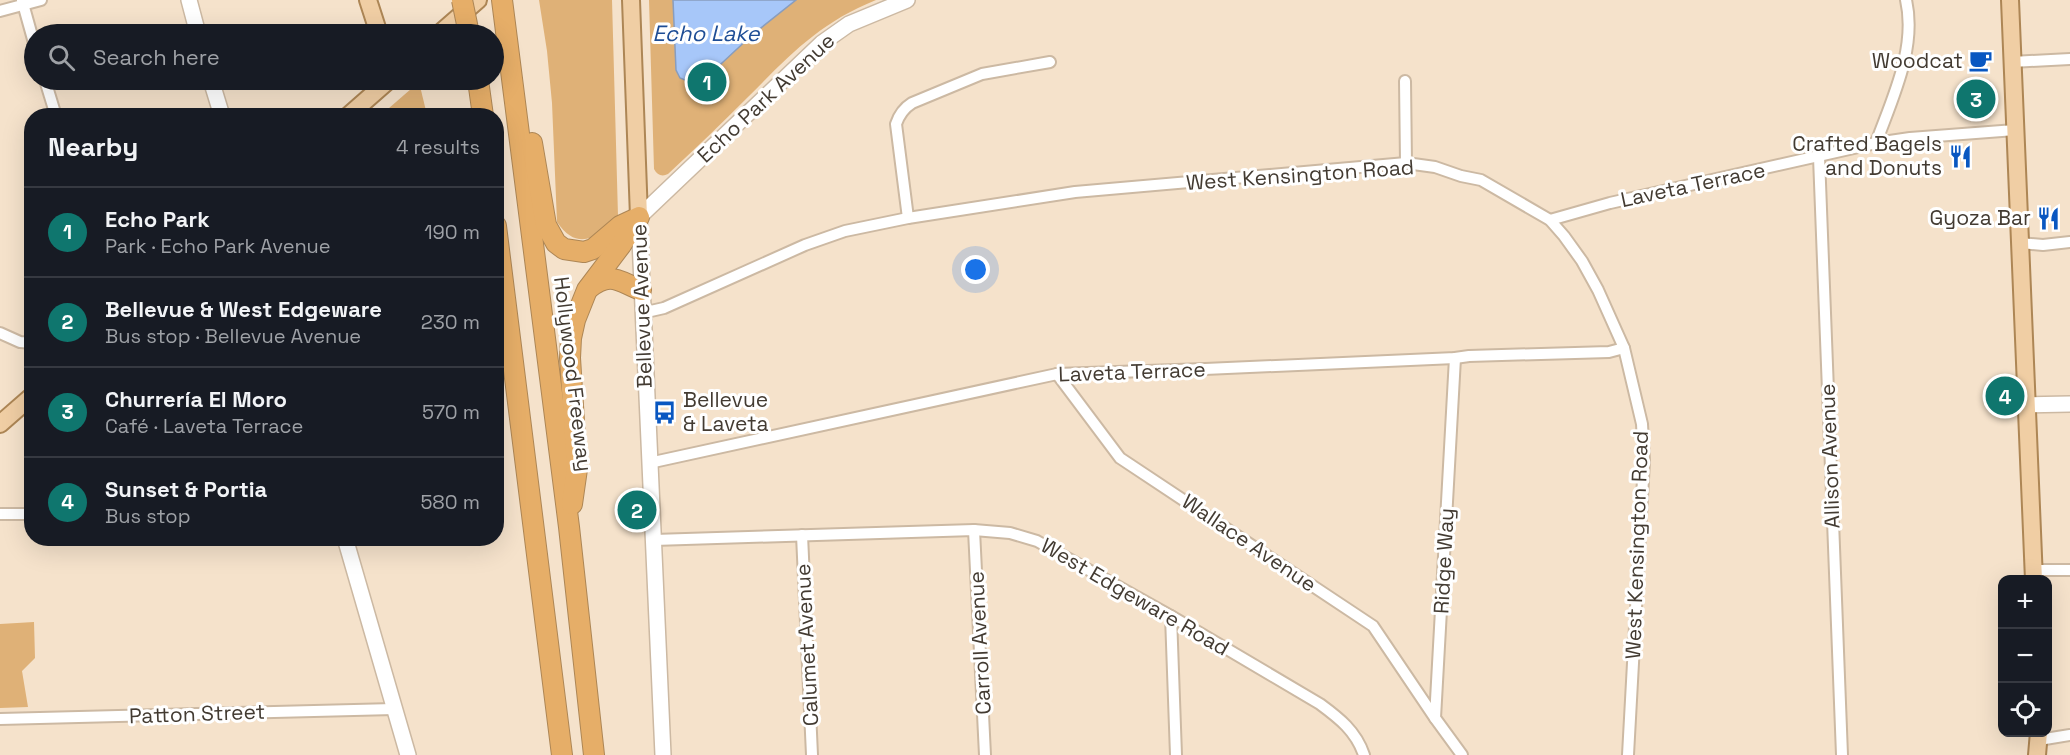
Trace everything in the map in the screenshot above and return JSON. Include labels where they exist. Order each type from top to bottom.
[{"type":"highway","points":[[462,0],[468,24]]},
{"type":"highway","points":[[470,0],[471,24]]},
{"type":"highway","name":"Hollywood Freeway","points":[[502,0],[569,527],[594,755]]},
{"type":"highway","points":[[507,47],[531,141],[546,225],[556,243],[564,249],[584,252],[593,249],[607,239],[620,226],[639,217]]},
{"type":"highway","points":[[479,90],[482,108]]},
{"type":"highway","points":[[569,527],[577,470],[570,379],[571,338],[587,290],[639,217]]},
{"type":"highway","points":[[587,290],[605,278],[612,278],[641,291]]},
{"type":"highway","points":[[504,290],[562,755]]},
{"type":"main road","points":[[368,0],[376,24]]},
{"type":"main road","points":[[451,24],[478,0]]},
{"type":"main road","name":"Bellevue Avenue","points":[[631,0],[639,217]]},
{"type":"main road","points":[[2010,0],[2034,575]]},
{"type":"main road","points":[[357,108],[378,90]]},
{"type":"main road","points":[[0,424],[24,403]]},
{"type":"street","points":[[0,11],[23,2],[41,0]]},
{"type":"street","points":[[189,0],[195,24]]},
{"type":"street","name":"Echo Park Avenue","points":[[639,217],[822,43],[849,24],[907,0]]},
{"type":"street","points":[[1876,143],[1900,75],[1910,32],[1906,0]]},
{"type":"street","points":[[23,2],[29,24]]},
{"type":"street","points":[[2012,62],[2070,59]]},
{"type":"street","points":[[908,219],[896,124],[906,107],[982,74],[1050,62]]},
{"type":"street","points":[[1405,81],[1406,163]]},
{"type":"street","points":[[48,90],[54,108]]},
{"type":"street","points":[[214,90],[220,108]]},
{"type":"street","name":"Laveta Terrace","points":[[1550,220],[1610,203],[1876,143],[1910,138],[2015,130]]},
{"type":"street","name":"Allison Avenue","points":[[1819,157],[1842,755]]},
{"type":"street","name":"West Kensington Road","points":[[642,313],[664,308],[805,245],[845,231],[1075,192],[1406,163],[1435,167],[1481,180],[1550,220],[1582,261],[1624,348],[1642,424],[1644,461],[1628,755]]},
{"type":"street","name":"Bellevue Avenue","points":[[639,217],[663,755]]},
{"type":"street","points":[[2020,243],[2043,245],[2070,242]]},
{"type":"street","points":[[0,333],[24,342]]},
{"type":"street","name":"Laveta Terrace","points":[[649,463],[1057,374],[1609,352],[1624,348]]},
{"type":"street","name":"Ridge Way","points":[[1435,718],[1455,358]]},
{"type":"street","name":"Wallace Avenue","points":[[1057,374],[1120,458],[1373,626],[1435,718]]},
{"type":"street","points":[[2026,405],[2070,404]]},
{"type":"street","points":[[0,514],[24,514]]},
{"type":"street","name":"West Edgeware Road","points":[[654,540],[974,530],[1010,533],[1037,541],[1171,616],[1329,711],[1353,732],[1364,755]]},
{"type":"street","name":"Carroll Avenue","points":[[974,530],[985,755]]},
{"type":"street","name":"Calumet Avenue","points":[[802,535],[812,755]]},
{"type":"street","points":[[347,546],[408,755]]},
{"type":"street","points":[[2034,575],[2070,570]]},
{"type":"street","points":[[1171,616],[1176,755]]},
{"type":"street","name":"Patton Street","points":[[0,719],[394,709]]},
{"type":"street","points":[[1435,718],[1462,755]]},
{"type":"street","points":[[2039,742],[2070,735]]},
{"type":"shaded area","points":[[539,0],[612,0],[618,216],[603,230],[588,238],[573,237],[565,232],[557,222],[552,103]]},
{"type":"shaded area","points":[[649,0],[876,0],[838,19],[806,41],[678,165],[664,175],[658,174],[654,169]]},
{"type":"shaded area","points":[[410,90],[421,90],[425,108],[389,108]]},
{"type":"shaded area","points":[[34,622],[35,658],[22,671],[28,707],[0,708],[0,624]]},
{"type":"water","name":"Echo Lake","points":[[673,0],[796,0],[752,35],[708,76],[685,80],[680,78],[676,70]]},
{"type":"place","name":"Woodcat","points":[[1981,61]]},
{"type":"place","name":"Echo Park","points":[[707,82]]},
{"type":"place","name":"Churrería El Moro","points":[[1976,99]]},
{"type":"place","name":"Crafted Bagels and Donuts","points":[[1960,156]]},
{"type":"place","name":"Gyoza Bar","points":[[2049,218]]},
{"type":"place","name":"Sunset & Portia","points":[[2005,396]]},
{"type":"place","name":"Bellevue & Laveta","points":[[665,412]]},
{"type":"place","name":"Bellevue & West Edgeware","points":[[637,510]]}]
